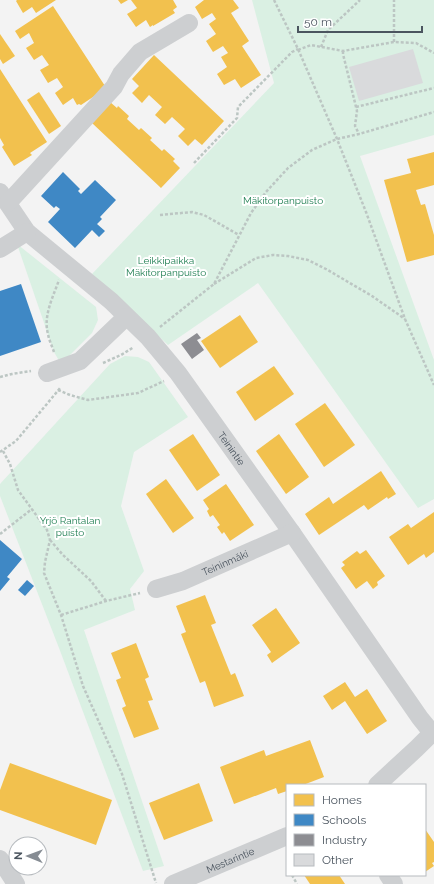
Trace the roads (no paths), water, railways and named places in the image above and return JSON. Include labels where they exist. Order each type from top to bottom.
[{"type":"street","points":[[4,198],[114,87],[121,74],[140,52],[189,23]]},
{"type":"street","name":"Teinintie","points":[[4,198],[27,232],[111,301],[148,337],[178,373],[292,533],[420,718],[433,732]]},
{"type":"street","points":[[0,249],[27,232]]},
{"type":"street","points":[[51,374],[80,361],[126,317]]},
{"type":"street","name":"Teininmäki","points":[[156,589],[183,581],[292,533]]},
{"type":"street","points":[[378,784],[418,748],[433,732]]},
{"type":"street","name":"Mestarintie","points":[[173,884],[286,836]]},
{"type":"street","points":[[0,859],[16,884]]},
{"type":"park label","name":"Mäkitorpanpuisto","points":[[283,200]]},
{"type":"park label","name":"Leikkipaikka Mäkitorpanpuisto","points":[[166,266]]},
{"type":"park label","name":"Yrjö Rantalan puisto","points":[[70,526]]}]
